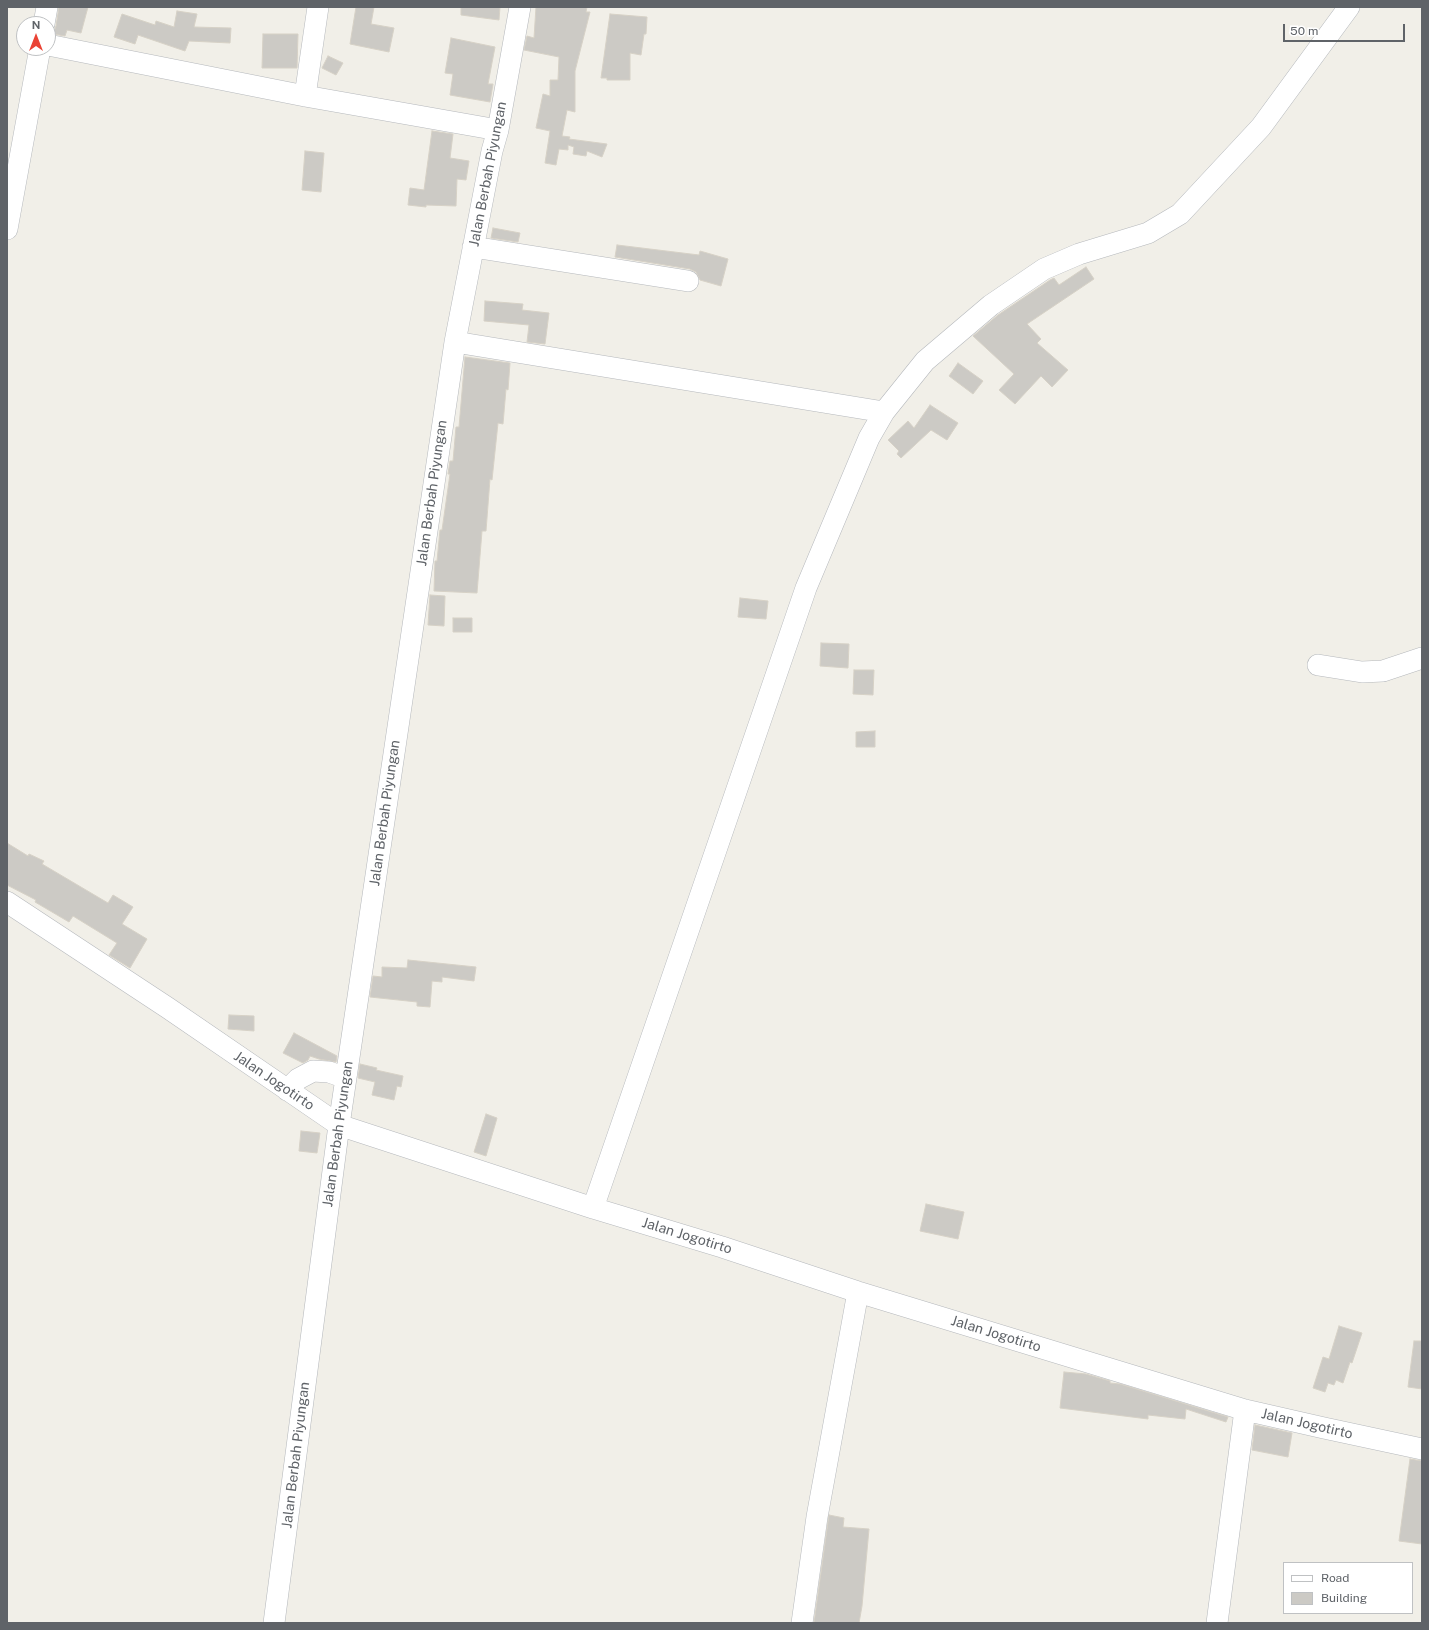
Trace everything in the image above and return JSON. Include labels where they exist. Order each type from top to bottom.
[{"type":"street","points":[[305,96],[318,7]]},
{"type":"street","name":"Jalan Berbah Piyungan","points":[[274,1623],[339,1125],[455,342],[492,151],[498,130],[520,7]]},
{"type":"street","points":[[593,1208],[806,588],[869,438],[884,412],[925,361],[991,306],[1044,269],[1079,254],[1148,233],[1180,214],[1261,127],[1349,7]]},
{"type":"street","points":[[56,47],[305,96],[498,130]]},
{"type":"street","points":[[7,228],[39,56]]},
{"type":"street","points":[[473,247],[688,281]]},
{"type":"street","points":[[455,342],[884,412]]},
{"type":"street","points":[[1318,665],[1362,672],[1383,671],[1422,658]]},
{"type":"street","name":"Jalan Jogotirto","points":[[7,902],[162,1004],[339,1125],[593,1208],[722,1247],[858,1292],[1245,1410],[1422,1449]]},
{"type":"street","points":[[287,1090],[298,1079],[313,1071],[329,1072],[346,1078]]},
{"type":"street","points":[[802,1623],[817,1517],[858,1292]]},
{"type":"street","points":[[1216,1623],[1245,1410]]},
{"type":"building","points":[[59,7],[88,7],[81,33],[67,30],[65,36],[56,34]]},
{"type":"building","points":[[356,7],[374,7],[371,24],[394,28],[389,52],[350,44]]},
{"type":"building","points":[[461,7],[500,7],[499,20],[461,15]]},
{"type":"building","points":[[536,7],[587,7],[586,12],[590,12],[575,71],[575,112],[567,110],[562,136],[570,137],[569,139],[607,144],[602,157],[587,151],[586,156],[573,154],[574,147],[568,145],[568,150],[559,149],[556,165],[545,163],[550,131],[536,128],[543,94],[550,96],[550,80],[558,80],[559,57],[524,50],[527,36],[534,38]]},
{"type":"building","points":[[177,11],[197,14],[194,27],[231,28],[230,43],[189,41],[185,51],[138,35],[135,44],[114,37],[122,14],[155,25],[156,21],[174,27]]},
{"type":"building","points":[[610,14],[647,17],[646,34],[644,34],[641,55],[630,53],[630,80],[607,80],[607,78],[601,78]]},
{"type":"building","points":[[263,34],[298,34],[297,68],[262,68]]},
{"type":"building","points":[[451,38],[495,47],[488,84],[493,84],[490,102],[450,95],[453,74],[445,73]]},
{"type":"building","points":[[328,56],[343,63],[336,75],[322,68]]},
{"type":"building","points":[[432,131],[453,134],[450,158],[469,161],[466,180],[457,179],[456,206],[426,205],[426,207],[408,205],[410,188],[424,190]]},
{"type":"building","points":[[305,151],[324,153],[321,192],[302,190]]},
{"type":"building","points":[[493,228],[520,233],[518,242],[491,238]]},
{"type":"building","points":[[617,245],[699,255],[700,251],[728,259],[721,286],[700,280],[696,272],[690,269],[615,257]]},
{"type":"building","points":[[1086,267],[1094,279],[1027,324],[1041,339],[1037,343],[1068,370],[1052,387],[1041,376],[1015,404],[999,390],[1014,374],[973,336],[998,315],[1050,280],[1054,278],[1059,285]]},
{"type":"building","points":[[485,301],[523,304],[522,310],[549,313],[545,344],[527,342],[529,325],[484,321]]},
{"type":"building","points":[[465,357],[510,363],[503,424],[498,423],[492,480],[490,479],[486,531],[482,531],[477,593],[434,591],[435,561],[437,561],[440,530],[442,530],[450,474],[448,474],[450,461],[453,461],[456,427],[459,427]]},
{"type":"building","points":[[958,363],[983,381],[973,394],[949,376]]},
{"type":"building","points":[[930,405],[958,423],[947,440],[931,430],[901,458],[897,454],[899,451],[888,440],[908,421],[914,428]]},
{"type":"building","points":[[430,595],[445,596],[444,626],[428,625]]},
{"type":"building","points":[[740,598],[768,601],[766,619],[738,617]]},
{"type":"building","points":[[453,618],[472,618],[472,632],[453,632]]},
{"type":"building","points":[[821,643],[849,644],[848,668],[820,666]]},
{"type":"building","points":[[854,670],[874,670],[873,695],[853,694]]},
{"type":"building","points":[[875,731],[875,747],[856,747],[856,732]]},
{"type":"building","points":[[7,843],[28,856],[29,854],[44,861],[42,864],[108,903],[113,895],[133,907],[122,924],[147,939],[130,968],[109,955],[117,943],[73,916],[69,922],[35,902],[36,900],[7,885]]},
{"type":"building","points":[[408,960],[476,967],[474,981],[442,977],[442,982],[432,981],[430,1007],[417,1006],[417,1002],[370,997],[373,976],[382,977],[382,967],[407,968]]},
{"type":"building","points":[[229,1015],[254,1016],[254,1031],[228,1029]]},
{"type":"building","points":[[294,1033],[337,1056],[336,1062],[310,1056],[308,1060],[303,1063],[283,1053]]},
{"type":"building","points":[[360,1064],[377,1068],[376,1070],[403,1076],[401,1087],[397,1086],[394,1100],[372,1095],[375,1082],[358,1078]]},
{"type":"building","points":[[486,1114],[497,1118],[486,1156],[474,1152]]},
{"type":"building","points":[[301,1131],[320,1133],[317,1153],[299,1151]]},
{"type":"building","points":[[926,1204],[964,1212],[958,1239],[920,1231]]},
{"type":"building","points":[[1339,1326],[1362,1333],[1352,1363],[1350,1362],[1343,1383],[1336,1380],[1334,1385],[1328,1383],[1325,1392],[1313,1388],[1323,1357],[1329,1359]]},
{"type":"building","points":[[1414,1341],[1422,1341],[1422,1389],[1408,1387]]},
{"type":"building","points":[[1064,1372],[1086,1374],[1110,1381],[1110,1383],[1120,1384],[1228,1417],[1226,1422],[1186,1409],[1185,1419],[1148,1415],[1148,1419],[1060,1408]]},
{"type":"building","points":[[1255,1425],[1292,1433],[1288,1457],[1252,1450]]},
{"type":"building","points":[[1410,1459],[1422,1461],[1422,1544],[1399,1541]]},
{"type":"building","points":[[829,1515],[844,1518],[843,1527],[869,1529],[859,1623],[814,1623]]}]
